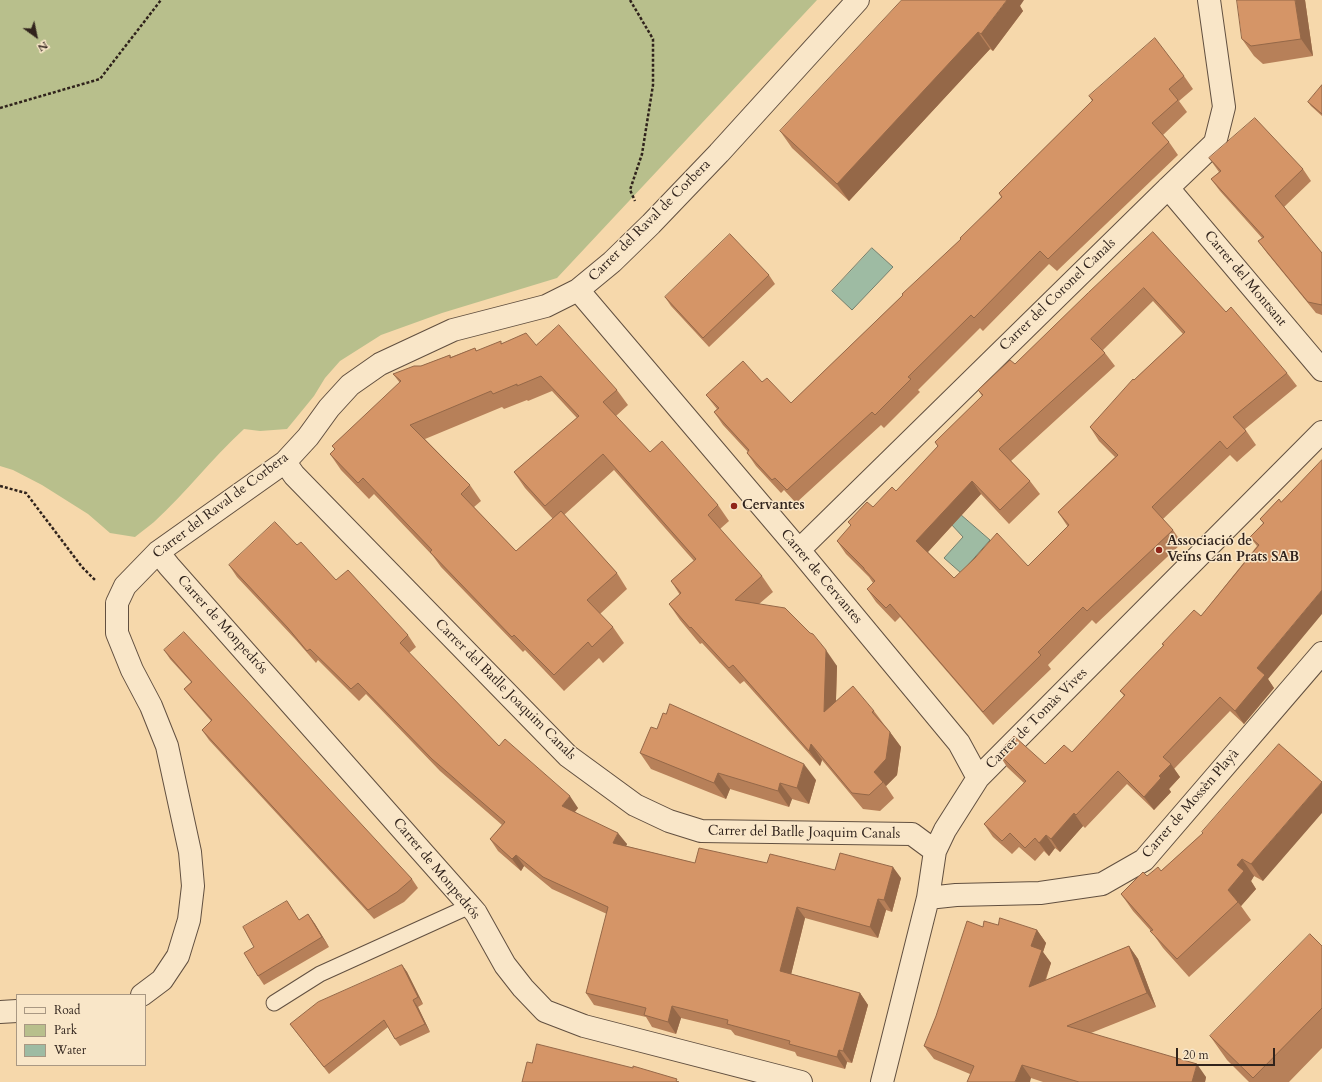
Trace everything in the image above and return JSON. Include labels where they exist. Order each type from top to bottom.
[{"type":"street","name":"Carrer del Raval de Corbera","points":[[143,994],[162,980],[178,956],[189,920],[193,886],[190,852],[167,746],[151,706],[132,670],[117,633],[117,603],[126,586],[158,552],[285,462],[308,437],[350,385],[380,364],[453,330],[546,306],[578,290],[612,262],[651,224],[719,153],[858,0]]},
{"type":"street","name":"Carrer del Coronel Canals","points":[[799,550],[1215,143],[1224,107],[1210,0]]},
{"type":"street","name":"Carrer del Montsant","points":[[1168,188],[1322,370]]},
{"type":"street","name":"Carrer de Cervantes","points":[[578,290],[799,550],[959,743],[978,778]]},
{"type":"street","name":"Carrer de Tomàs Vives","points":[[882,1082],[928,898],[935,851],[978,778],[1322,432]]},
{"type":"street","name":"Carrer del Batlle Joaquim Canals","points":[[285,462],[294,474],[568,756],[635,805],[669,821],[701,831],[912,834],[935,851]]},
{"type":"street","name":"Carrer de Monpedrós","points":[[158,552],[476,913],[505,965],[523,988],[545,1011],[584,1026],[801,1082]]},
{"type":"street","name":"Carrer de Mossèn Playà","points":[[928,898],[956,895],[1040,893],[1102,884],[1144,860],[1322,653]]},
{"type":"street","points":[[0,1012],[16,1011]]},
{"type":"lane","points":[[274,1003],[320,974],[470,906]]},
{"type":"path","points":[[0,108],[100,79],[161,0]]},
{"type":"path","points":[[630,0],[653,39],[653,85],[642,154],[630,190],[638,208],[651,224]]},
{"type":"path","points":[[0,486],[26,493],[82,566],[117,603]]},
{"type":"green space","points":[[0,0],[817,0],[557,278],[442,313],[381,335],[340,361],[325,378],[314,396],[287,429],[260,431],[244,429],[166,511],[135,537],[110,533],[88,514],[42,485],[13,470],[0,466]]},
{"type":"water","points":[[872,248],[893,267],[852,310],[832,291]]},
{"type":"water","points":[[960,514],[990,540],[961,573],[944,558],[963,537],[951,524]]},
{"type":"building","points":[[902,0],[1007,0],[981,34],[978,32],[837,184],[780,131]]},
{"type":"building","points":[[1237,0],[1295,0],[1301,39],[1251,46],[1242,39]]},
{"type":"building","points":[[1155,38],[1184,76],[1169,89],[1178,100],[1152,123],[1169,142],[1048,259],[1040,251],[974,318],[971,315],[908,377],[911,379],[875,415],[872,412],[787,490],[775,478],[772,480],[747,453],[749,450],[714,412],[719,408],[706,395],[743,361],[762,382],[767,378],[791,403],[903,295],[902,294],[961,239],[960,238],[1002,197],[999,193],[1093,100],[1089,96]]},
{"type":"building","points":[[1322,85],[1322,114],[1308,102]]},
{"type":"building","points":[[1255,118],[1303,169],[1275,196],[1322,253],[1322,305],[1308,302],[1258,241],[1264,237],[1211,179],[1221,171],[1209,158]]},
{"type":"building","points":[[1153,232],[1226,312],[1231,307],[1287,373],[1233,417],[1246,431],[1227,449],[1220,441],[1152,507],[1173,530],[1087,611],[1083,607],[1038,652],[1041,655],[983,712],[890,604],[886,608],[867,589],[875,581],[837,541],[851,525],[848,522],[867,502],[873,507],[892,487],[896,491],[938,446],[935,442],[983,395],[978,390],[1010,360],[1015,364]],"holes":[[[1144,288],[1185,332],[1134,380],[1133,379],[1090,427],[1118,455],[1058,512],[1069,525],[1028,566],[997,533],[975,558],[954,578],[916,541],[972,481],[1000,510],[1030,481],[999,449],[1105,353],[1091,339]]]},
{"type":"building","points":[[730,234],[769,275],[703,338],[665,297]]},
{"type":"building","points":[[559,325],[617,390],[603,402],[650,452],[662,441],[718,505],[708,515],[762,576],[735,600],[785,608],[810,633],[813,634],[826,650],[824,712],[853,686],[874,711],[872,712],[890,732],[886,759],[874,772],[883,782],[869,795],[852,793],[811,744],[809,751],[733,665],[729,668],[669,604],[681,593],[671,581],[696,559],[603,454],[545,506],[514,472],[579,416],[541,376],[493,394],[491,391],[410,425],[470,485],[461,494],[516,551],[561,511],[617,573],[587,600],[613,627],[592,647],[588,642],[554,675],[514,635],[512,637],[430,552],[432,550],[363,478],[358,483],[330,454],[335,449],[332,446],[401,381],[393,374],[414,366],[421,366],[450,355],[450,358],[475,348],[476,351],[501,341],[501,344],[526,333],[536,345]]},
{"type":"building","points":[[1322,460],[1322,590],[1257,668],[1265,675],[1235,711],[1220,697],[1163,757],[1171,764],[1159,776],[1161,778],[1144,797],[1118,771],[1076,815],[1074,813],[1051,839],[1046,835],[1039,843],[1035,838],[1025,848],[1010,833],[1002,841],[984,824],[1026,781],[998,753],[1014,736],[1045,764],[1064,745],[1072,752],[1125,695],[1120,691],[1164,645],[1162,644],[1194,610],[1201,616],[1259,545],[1250,537],[1264,523],[1260,519],[1279,499],[1281,502]]},
{"type":"building","points":[[275,522],[297,545],[301,542],[336,580],[348,570],[408,635],[400,643],[499,746],[505,739],[570,796],[562,806],[618,833],[613,843],[695,863],[699,848],[767,863],[770,854],[835,870],[840,853],[893,867],[884,900],[878,899],[870,927],[797,907],[780,971],[860,993],[843,1051],[839,1050],[837,1057],[789,1044],[790,1041],[727,1024],[728,1020],[672,1006],[668,1022],[644,1015],[646,1008],[586,993],[608,907],[543,877],[516,855],[512,859],[490,839],[505,822],[432,759],[358,683],[351,689],[310,649],[307,651],[288,628],[229,565]]},
{"type":"building","points":[[184,632],[412,879],[397,892],[368,910],[202,730],[212,720],[184,689],[192,682],[164,650]]},
{"type":"building","points":[[670,704],[804,764],[797,788],[780,783],[778,791],[718,773],[714,783],[640,753],[651,727],[657,729],[663,713],[666,714]]},
{"type":"building","points":[[1279,744],[1322,782],[1251,864],[1242,859],[1237,865],[1244,871],[1228,890],[1238,902],[1177,959],[1150,931],[1153,930],[1121,894],[1143,872],[1147,876],[1158,867],[1161,871],[1203,833],[1202,832]]},
{"type":"building","points":[[287,901],[299,920],[308,914],[322,937],[258,976],[244,953],[254,947],[243,927]]},
{"type":"building","points":[[1000,918],[1037,930],[1031,946],[1042,950],[1029,987],[1129,946],[1147,993],[1067,1026],[1197,1064],[1192,1082],[1079,1082],[1022,1065],[1015,1082],[967,1082],[974,1066],[924,1046],[936,1016],[967,921],[983,927],[984,921],[998,925]]},
{"type":"building","points":[[1310,934],[1322,946],[1322,1008],[1253,1078],[1210,1036]]},
{"type":"building","points":[[402,965],[418,997],[413,1000],[425,1024],[395,1039],[384,1020],[324,1067],[290,1024],[318,1002]]},
{"type":"building","points":[[537,1044],[633,1068],[633,1066],[677,1079],[676,1081],[679,1082],[522,1082],[527,1062],[532,1063]]},
{"type":"place","name":"Cervantes","points":[[734,506]]},
{"type":"place","name":"Associació de Veïns Can Prats SAB","points":[[1159,550]]}]
